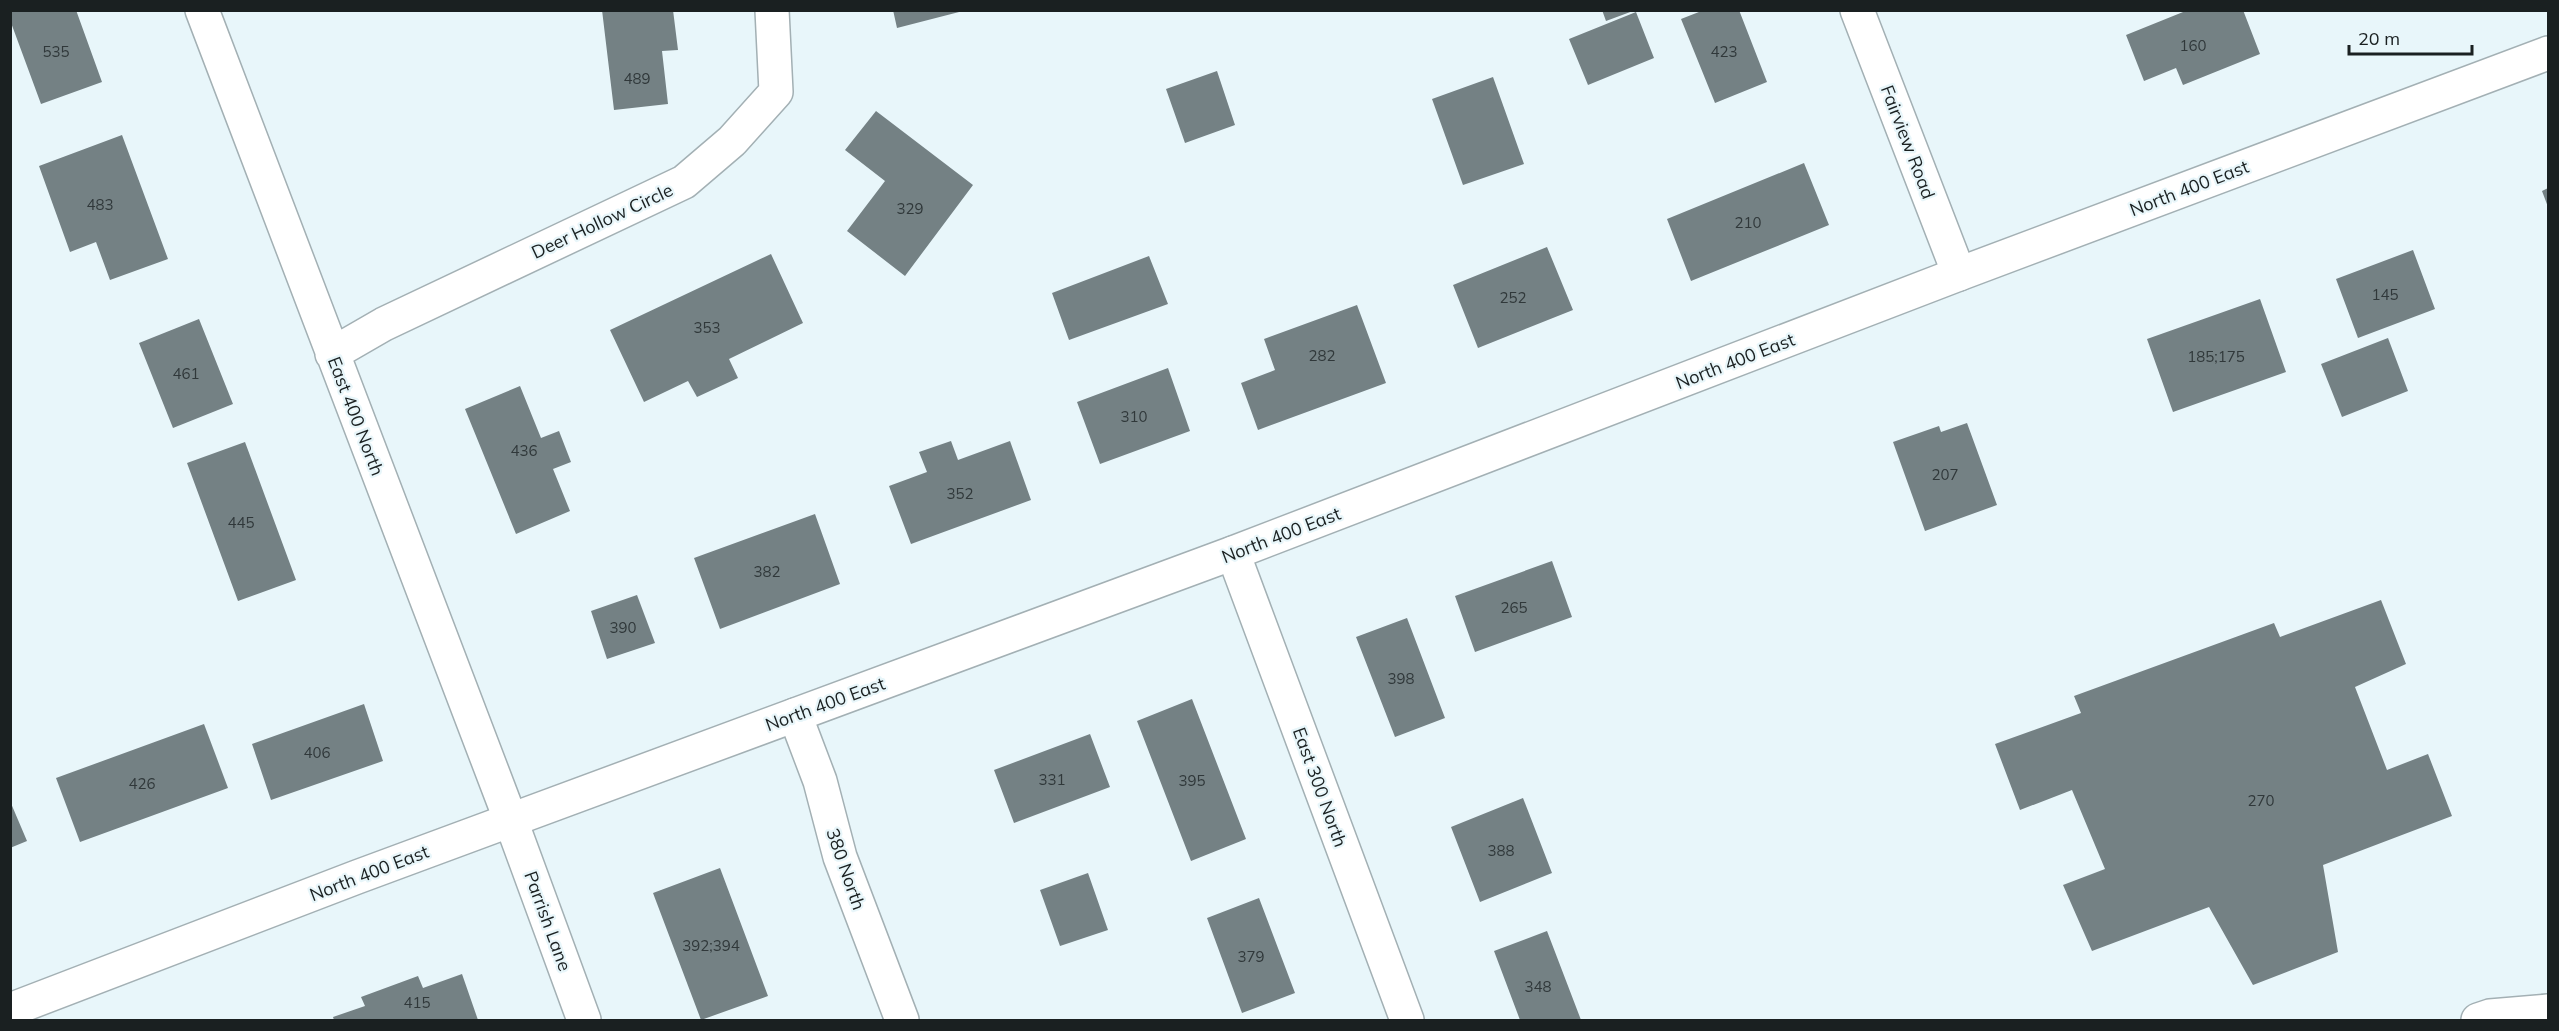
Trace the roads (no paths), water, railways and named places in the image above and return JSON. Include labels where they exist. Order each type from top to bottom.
[{"type":"street","name":"East 400 North","points":[[202,10],[511,820]]},
{"type":"street","name":"Deer Hollow Circle","points":[[332,354],[384,324],[684,182],[732,141],[776,92],[772,10]]},
{"type":"street","name":"Fairview Road","points":[[1857,10],[1959,274]]},
{"type":"street","name":"North 400 East","points":[[10,1010],[511,820],[1233,553],[1959,274],[2548,52]]},
{"type":"street","name":"East 300 North","points":[[1233,553],[1407,1020]]},
{"type":"street","name":"380 North","points":[[795,715],[820,781],[840,857],[902,1020]]},
{"type":"street","name":"Parrish Lane","points":[[511,820],[584,1020]]},
{"type":"street","points":[[2478,1020],[2490,1016],[2548,1011]]}]
